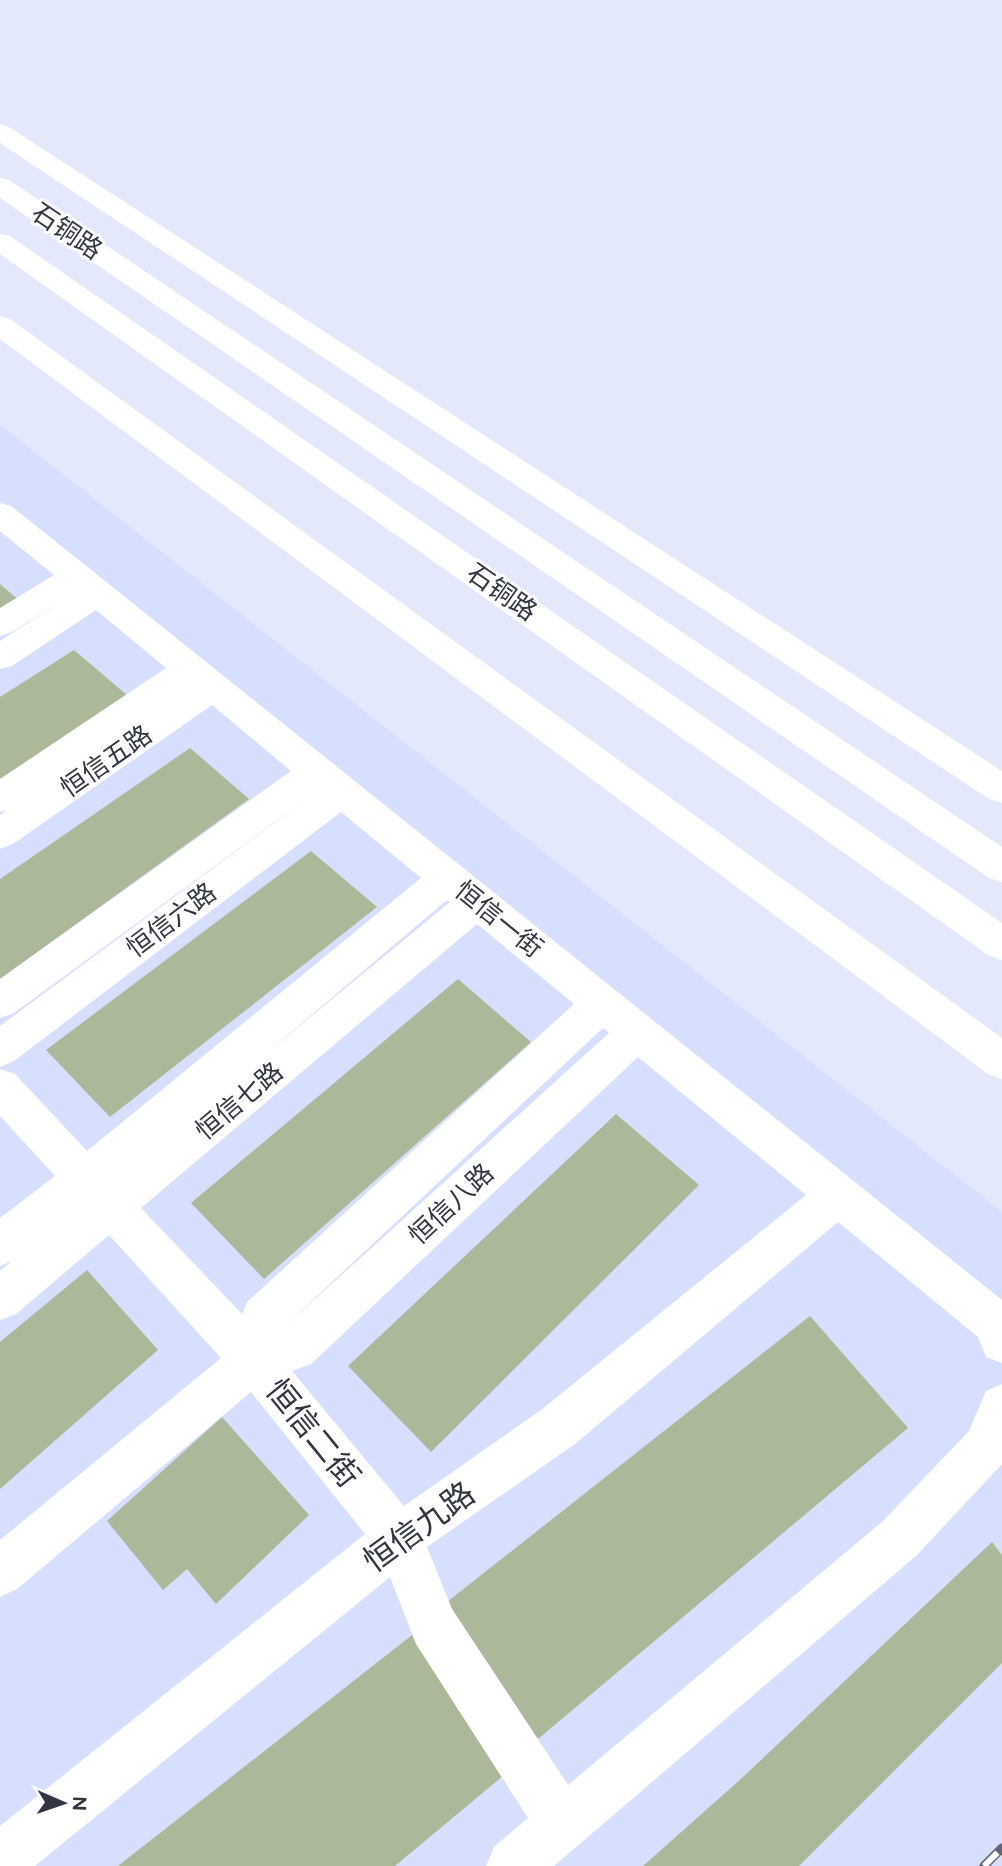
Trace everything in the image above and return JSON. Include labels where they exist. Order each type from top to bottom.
[{"type":"main road","points":[[0,132],[1002,789]]},
{"type":"main road","name":"石铜路","points":[[0,186],[1002,867]]},
{"type":"main road","name":"石铜路","points":[[0,242],[1002,944]]},
{"type":"main road","points":[[0,325],[1002,1061]]},
{"type":"main road","name":"恒信一街","points":[[0,514],[838,1195],[1000,1333]]},
{"type":"main road","points":[[0,624],[87,585]]},
{"type":"main road","points":[[0,657],[87,585]]},
{"type":"main road","name":"恒信五路","points":[[0,798],[202,678]]},
{"type":"main road","name":"恒信五路","points":[[0,834],[202,678]]},
{"type":"main road","name":"恒信六路","points":[[0,1001],[329,781]]},
{"type":"main road","name":"恒信六路","points":[[0,1049],[329,781]]},
{"type":"main road","name":"恒信七路","points":[[0,1298],[99,1192],[462,890]]},
{"type":"main road","name":"恒信八路","points":[[254,1360],[263,1317],[602,1003]]},
{"type":"main road","name":"恒信八路","points":[[0,1572],[254,1360],[295,1348],[638,1032]]},
{"type":"main road","name":"恒信二街","points":[[0,1087],[254,1360],[399,1538],[434,1626],[563,1824]]},
{"type":"main road","name":"恒信七路","points":[[0,1245],[99,1192]]},
{"type":"main road","name":"恒信九路","points":[[0,1860],[399,1538],[558,1427],[838,1195]]},
{"type":"main road","points":[[513,1866],[900,1538],[986,1447],[1002,1406]]},
{"type":"shaded area","points":[[0,425],[1002,1212],[1002,1866],[0,1866]]},
{"type":"building","points":[[0,584],[20,601],[0,613]]},
{"type":"building","points":[[74,650],[128,696],[0,781],[0,697]]},
{"type":"building","points":[[190,748],[249,799],[0,979],[0,879]]},
{"type":"building","points":[[311,851],[377,907],[110,1117],[46,1050]]},
{"type":"building","points":[[458,979],[531,1042],[264,1279],[191,1203]]},
{"type":"building","points":[[616,1114],[699,1185],[431,1452],[348,1366]]},
{"type":"building","points":[[87,1270],[158,1350],[0,1489],[0,1342]]},
{"type":"building","points":[[810,1316],[908,1428],[538,1739],[447,1602]]},
{"type":"building","points":[[222,1417],[309,1515],[216,1604],[187,1569],[163,1590],[107,1521]]},
{"type":"building","points":[[992,1542],[1002,1555],[1002,1663],[799,1866],[643,1866],[742,1778]]},
{"type":"building","points":[[412,1635],[504,1775],[395,1866],[118,1866]]},
{"type":"railway","points":[[984,1866],[1002,1848]]}]
